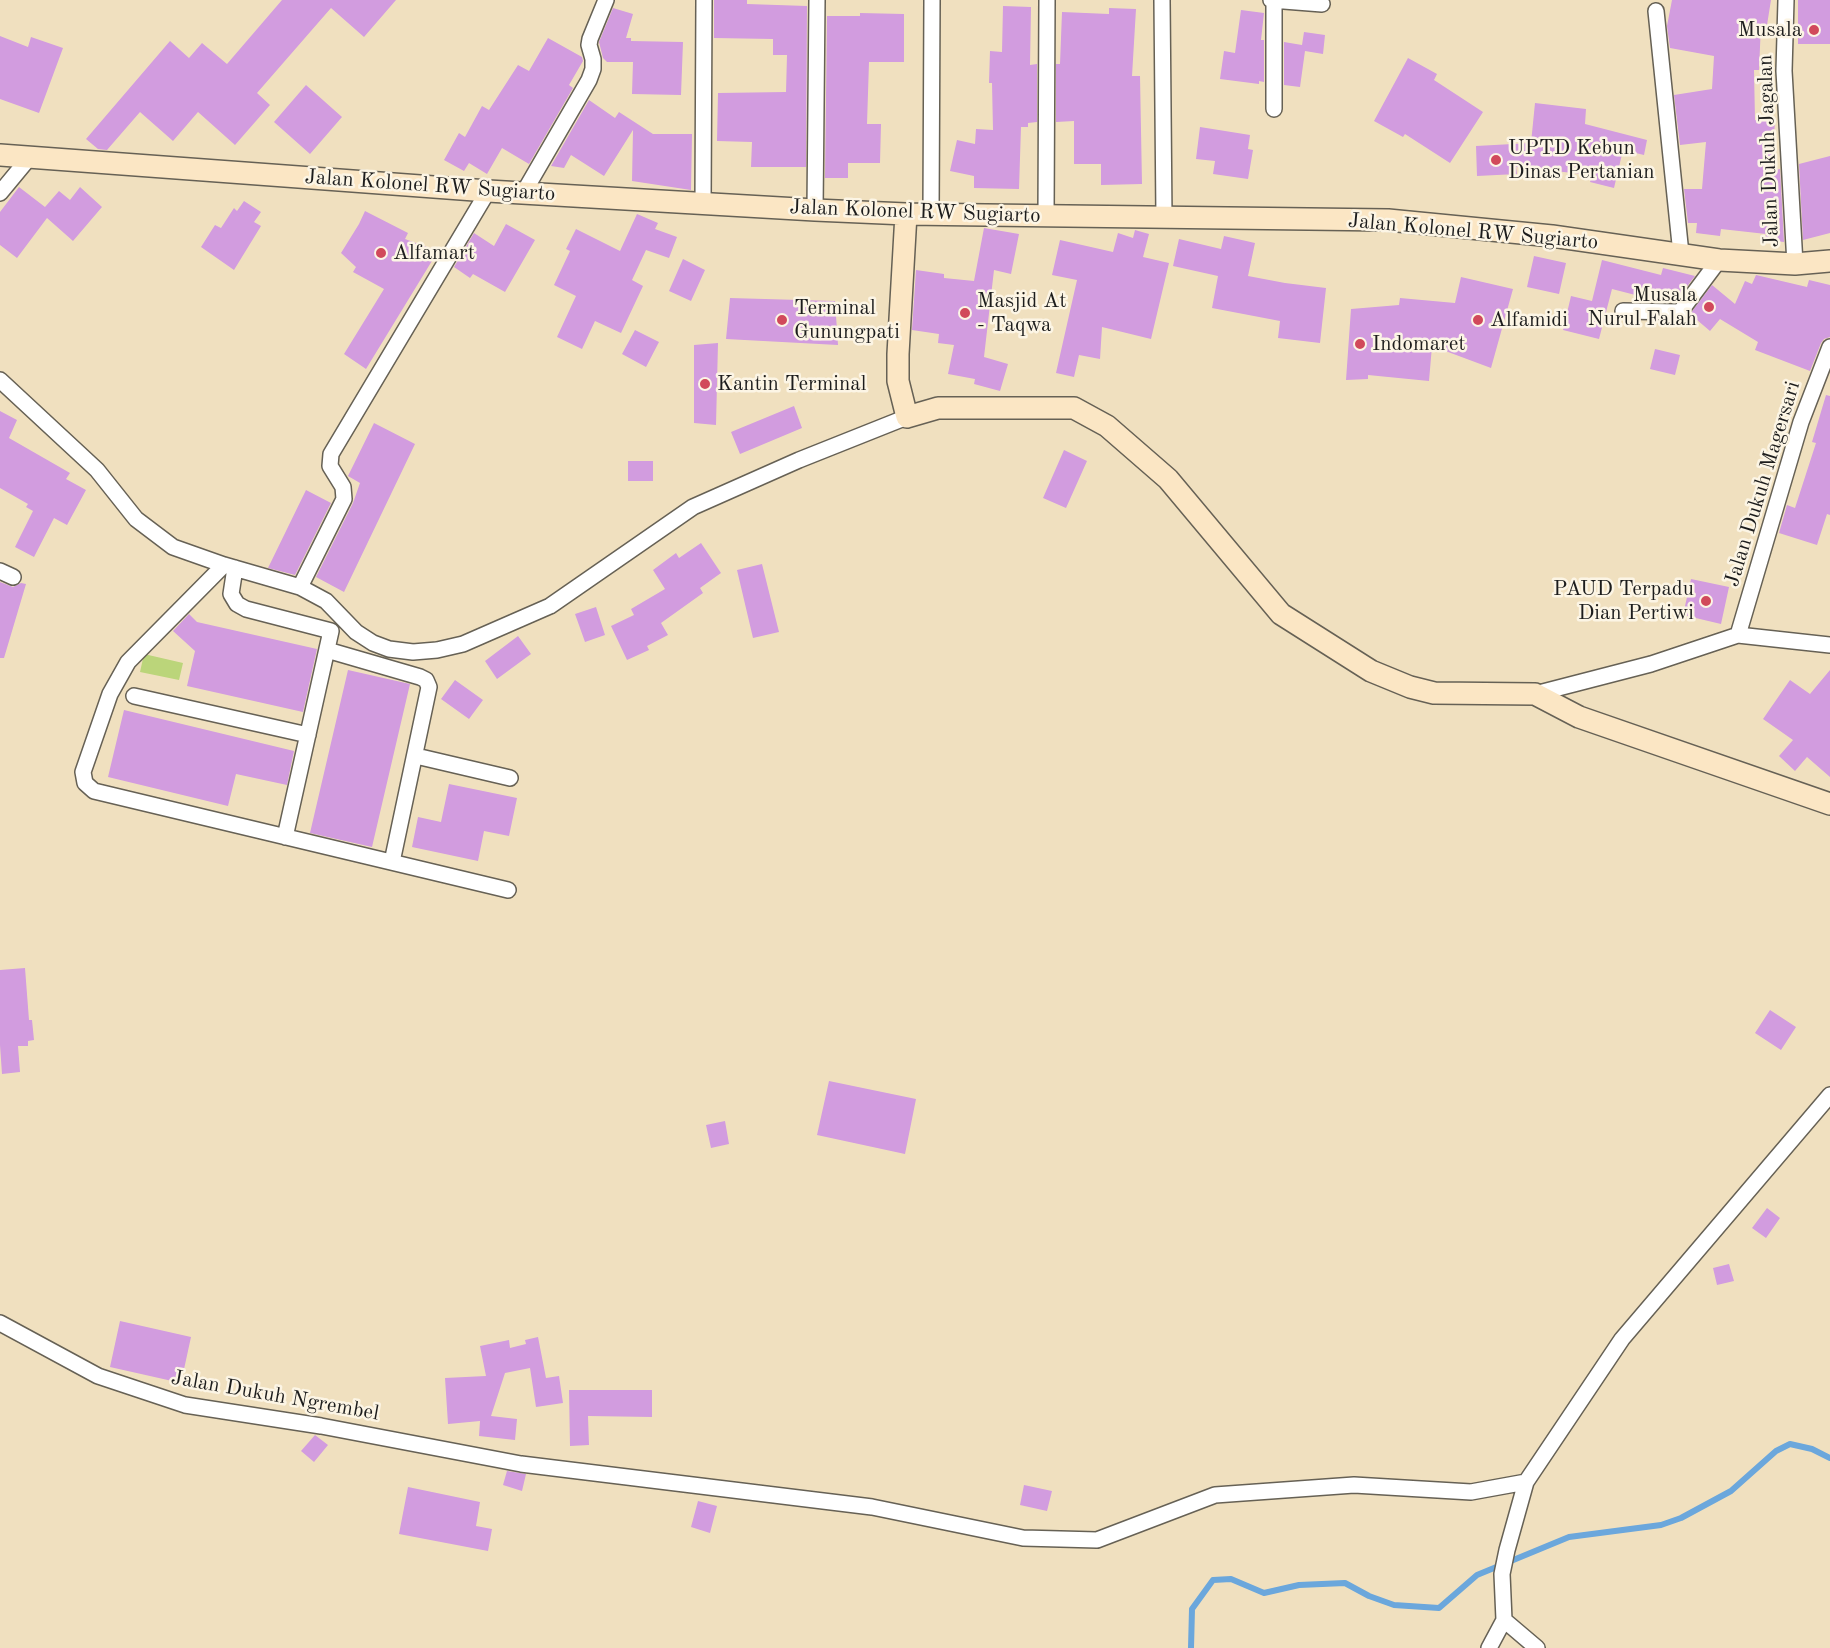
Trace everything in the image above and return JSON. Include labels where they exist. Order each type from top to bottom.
[{"type":"main road","name":"Jalan Kolonel RW Sugiarto","points":[[0,155],[488,191],[815,210],[906,214],[1388,220],[1552,236],[1719,260],[1795,264],[1830,261]]},
{"type":"main road","points":[[906,214],[898,381],[908,417],[938,408],[1074,408],[1107,426],[1168,479],[1281,614],[1371,671],[1410,687],[1434,693],[1535,694],[1579,717],[1830,804]]},
{"type":"street","points":[[524,192],[589,80],[593,69],[590,39],[606,0]]},
{"type":"street","points":[[703,204],[704,0]]},
{"type":"street","points":[[815,210],[817,0]]},
{"type":"street","points":[[931,214],[932,0]]},
{"type":"street","points":[[1046,216],[1047,0]]},
{"type":"street","points":[[1162,0],[1164,218]]},
{"type":"street","points":[[1275,109],[1272,0],[1322,4]]},
{"type":"street","name":"Jalan Dukuh Jagalan","points":[[1786,0],[1784,71],[1795,264]]},
{"type":"street","points":[[1656,10],[1681,254]]},
{"type":"street","points":[[0,193],[29,158]]},
{"type":"street","points":[[300,587],[344,499],[343,487],[330,466],[331,454],[488,191]]},
{"type":"street","points":[[1623,311],[1680,312],[1719,260]]},
{"type":"street","name":"Jalan Dukuh Magersari","points":[[1738,635],[1801,422],[1830,347]]},
{"type":"street","points":[[0,380],[97,470],[136,519],[173,547],[300,587],[326,601],[356,632],[373,643],[389,649],[412,652],[437,650],[463,644],[550,606],[693,507],[799,460],[908,417]]},
{"type":"street","points":[[229,566],[231,594],[237,604],[246,609],[331,631],[285,837]]},
{"type":"street","points":[[229,566],[128,662],[110,694],[83,772],[85,783],[94,791],[508,890]]},
{"type":"street","points":[[1535,694],[1651,664],[1738,635],[1830,645]]},
{"type":"street","points":[[327,650],[426,680],[429,687],[392,862]]},
{"type":"street","points":[[134,696],[308,735]]},
{"type":"street","points":[[416,756],[510,778]]},
{"type":"street","points":[[1489,1648],[1504,1620],[1502,1574],[1526,1482],[1622,1339],[1830,1095]]},
{"type":"street","name":"Jalan Dukuh Ngrembel","points":[[0,1323],[98,1376],[185,1405],[321,1425],[521,1464],[872,1508],[1023,1538],[1097,1540],[1215,1495],[1354,1485],[1471,1492],[1526,1482]]},
{"type":"street","points":[[1504,1620],[1537,1648]]},
{"type":"green space","points":[[144,654],[183,663],[179,680],[140,672]]},
{"type":"building","points":[[282,0],[396,0],[364,37],[331,8],[257,93],[270,105],[235,145],[198,112],[173,141],[140,112],[107,150],[98,149],[86,139],[170,41],[189,58],[202,43],[227,64]]},
{"type":"building","points":[[714,0],[747,0],[747,4],[807,6],[806,167],[751,167],[752,142],[717,141],[718,93],[786,92],[787,55],[773,55],[773,39],[714,38]]},
{"type":"building","points":[[1672,0],[1771,0],[1767,25],[1761,24],[1759,70],[1754,70],[1755,120],[1775,122],[1771,171],[1780,169],[1784,242],[1765,240],[1766,234],[1721,229],[1720,236],[1696,233],[1697,223],[1688,223],[1684,189],[1702,189],[1706,142],[1680,145],[1674,95],[1712,89],[1714,56],[1670,48],[1667,26]]},
{"type":"building","name":"Musala","points":[[1798,0],[1830,0],[1830,44],[1798,44]]},
{"type":"building","points":[[1003,6],[1031,7],[1030,65],[1037,64],[1037,122],[1028,123],[1028,127],[1021,127],[1019,189],[974,188],[974,176],[950,171],[957,140],[975,144],[976,129],[993,130],[992,83],[989,83],[990,51],[1002,52]]},
{"type":"building","points":[[613,8],[633,14],[626,38],[631,38],[631,41],[683,42],[681,95],[632,94],[633,62],[607,62],[603,58],[599,42]]},
{"type":"building","points":[[1109,8],[1136,9],[1132,76],[1140,76],[1142,184],[1101,185],[1101,164],[1074,164],[1074,121],[1056,122],[1056,64],[1060,64],[1062,12],[1109,14]]},
{"type":"building","points":[[1241,10],[1264,13],[1261,40],[1264,40],[1264,82],[1259,81],[1259,84],[1220,79],[1224,51],[1235,53]]},
{"type":"building","points":[[860,13],[904,14],[904,62],[869,62],[867,124],[881,124],[880,163],[848,163],[848,178],[825,178],[827,16],[860,16]]},
{"type":"building","points":[[1304,32],[1325,35],[1323,54],[1305,51],[1300,87],[1284,85],[1284,42],[1302,45]]},
{"type":"building","points":[[0,36],[28,47],[31,37],[63,48],[39,113],[0,99]]},
{"type":"building","points":[[548,38],[582,57],[583,61],[569,85],[573,88],[529,164],[502,148],[487,174],[469,163],[464,171],[444,160],[459,133],[465,137],[482,106],[489,110],[518,65],[529,71]]},
{"type":"building","points":[[1408,58],[1437,74],[1434,80],[1483,112],[1450,163],[1405,134],[1403,137],[1374,121]]},
{"type":"building","points":[[306,85],[342,117],[310,154],[274,122]]},
{"type":"building","points":[[589,100],[615,118],[619,112],[653,134],[692,134],[691,190],[632,181],[633,130],[604,176],[571,155],[564,168],[551,166]]},
{"type":"building","points":[[1535,103],[1586,109],[1585,124],[1647,140],[1644,155],[1623,150],[1614,188],[1590,182],[1592,175],[1516,167],[1517,174],[1477,176],[1476,146],[1531,143]]},
{"type":"building","points":[[1200,127],[1250,135],[1248,149],[1253,150],[1248,179],[1213,174],[1215,161],[1196,159]]},
{"type":"building","points":[[1830,156],[1830,233],[1803,240],[1799,164]]},
{"type":"building","points":[[19,187],[45,207],[59,191],[70,200],[80,187],[102,207],[73,241],[47,218],[17,258],[0,245],[0,212]]},
{"type":"building","points":[[244,201],[261,212],[254,222],[261,226],[234,270],[201,247],[215,225],[221,228],[234,208],[237,211]]},
{"type":"building","points":[[365,211],[408,233],[405,239],[438,251],[366,369],[344,354],[384,289],[353,272],[356,267],[341,253]]},
{"type":"building","points":[[637,214],[658,223],[655,229],[677,237],[669,258],[646,250],[632,280],[643,286],[621,333],[595,321],[582,349],[557,337],[576,296],[554,285],[570,251],[566,249],[576,229],[620,251]]},
{"type":"building","points":[[506,224],[535,240],[505,292],[473,274],[470,278],[454,267],[474,233],[494,246]]},
{"type":"building","points":[[984,228],[1019,234],[1011,274],[994,270],[984,357],[1008,364],[1000,391],[974,384],[975,379],[948,374],[954,345],[938,343],[939,334],[912,330],[916,270],[944,274],[944,278],[974,281]]},
{"type":"building","points":[[1135,230],[1149,234],[1143,257],[1169,263],[1151,339],[1102,327],[1100,359],[1079,355],[1074,377],[1056,373],[1077,280],[1052,275],[1060,240],[1113,252],[1118,233],[1133,238]]},
{"type":"building","points":[[1224,236],[1255,243],[1248,276],[1326,288],[1320,343],[1278,338],[1280,321],[1212,308],[1218,276],[1173,266],[1179,239],[1221,249]]},
{"type":"building","points":[[1534,256],[1566,263],[1559,294],[1527,287]]},
{"type":"building","points":[[683,259],[705,270],[691,301],[669,291]]},
{"type":"building","points":[[1602,260],[1661,275],[1663,268],[1695,276],[1675,302],[1652,295],[1651,299],[1612,289],[1599,339],[1563,330],[1571,296],[1592,301]]},
{"type":"building","points":[[1756,275],[1807,287],[1809,280],[1830,285],[1830,337],[1821,343],[1810,371],[1755,350],[1758,342],[1720,319],[1710,331],[1690,314],[1712,285],[1735,304],[1745,281],[1752,284]]},
{"type":"building","points":[[1461,277],[1513,289],[1491,368],[1432,346],[1429,381],[1368,375],[1368,379],[1346,380],[1351,309],[1399,305],[1400,298],[1455,303]]},
{"type":"building","name":"Terminal Gunungpati","points":[[730,298],[835,301],[838,345],[726,339]]},
{"type":"building","points":[[635,330],[659,342],[646,367],[622,354]]},
{"type":"building","name":"Kantin Terminal","points":[[718,343],[716,425],[694,423],[694,345]]},
{"type":"building","points":[[1655,349],[1680,355],[1675,375],[1650,369]]},
{"type":"building","points":[[1826,395],[1830,396],[1830,515],[1827,514],[1817,545],[1779,533],[1787,505],[1795,508],[1816,443],[1812,442]]},
{"type":"building","points":[[794,406],[802,428],[740,454],[731,432]]},
{"type":"building","points":[[0,411],[17,420],[9,438],[70,473],[66,479],[86,490],[67,525],[54,518],[34,557],[15,547],[33,511],[26,507],[28,504],[0,488]]},
{"type":"building","points":[[374,423],[415,444],[344,592],[316,577],[353,503],[360,483],[348,476]]},
{"type":"building","points":[[1064,450],[1087,461],[1066,508],[1043,498]]},
{"type":"building","points":[[628,461],[653,461],[653,481],[628,481]]},
{"type":"building","points":[[306,490],[331,503],[295,575],[268,568]]},
{"type":"building","points":[[701,543],[721,573],[700,588],[703,593],[661,623],[668,635],[647,646],[649,650],[627,660],[611,626],[634,615],[631,609],[665,589],[653,570],[676,553],[679,558]]},
{"type":"building","points":[[762,564],[779,632],[753,638],[737,570]]},
{"type":"building","name":"PAUD Terpadu Dian Pertiwi","points":[[1691,579],[1729,587],[1721,624],[1683,615]]},
{"type":"building","points":[[0,582],[13,587],[21,583],[26,584],[4,658],[0,658]]},
{"type":"building","points":[[596,607],[605,635],[585,642],[575,614]]},
{"type":"building","points":[[189,614],[197,622],[317,649],[303,712],[187,686],[195,651],[173,631]]},
{"type":"building","points":[[518,636],[531,654],[497,679],[485,661]]},
{"type":"building","points":[[348,670],[410,684],[372,847],[310,833]]},
{"type":"building","points":[[1830,670],[1830,777],[1807,757],[1795,771],[1779,756],[1793,740],[1763,719],[1790,680],[1810,694]]},
{"type":"building","points":[[455,680],[483,700],[469,719],[441,699]]},
{"type":"building","points":[[124,710],[294,751],[287,785],[236,774],[228,806],[108,777]]},
{"type":"building","points":[[449,784],[517,798],[509,836],[484,831],[478,861],[412,847],[418,817],[441,822]]},
{"type":"building","points":[[25,968],[29,1020],[32,1020],[34,1040],[28,1041],[28,1046],[18,1046],[20,1072],[2,1074],[0,970]]},
{"type":"building","points":[[1770,1010],[1796,1027],[1781,1050],[1755,1033]]},
{"type":"building","points":[[829,1081],[916,1099],[905,1154],[817,1135]]},
{"type":"building","points":[[725,1121],[729,1144],[711,1148],[706,1125]]},
{"type":"building","points":[[1767,1208],[1780,1218],[1766,1238],[1752,1228]]},
{"type":"building","points":[[1729,1264],[1734,1281],[1717,1285],[1713,1268]]},
{"type":"building","points":[[120,1321],[191,1337],[181,1383],[110,1367]]},
{"type":"building","points":[[538,1337],[546,1378],[559,1376],[563,1403],[536,1407],[530,1368],[505,1373],[491,1416],[517,1419],[515,1440],[479,1436],[480,1421],[448,1424],[445,1378],[486,1376],[480,1346],[509,1340],[510,1348],[526,1344],[525,1340]]},
{"type":"building","points":[[569,1390],[652,1390],[652,1417],[588,1416],[589,1445],[570,1446]]},
{"type":"building","points":[[315,1435],[328,1445],[314,1462],[301,1451]]},
{"type":"building","points":[[507,1471],[526,1474],[522,1491],[503,1485]]},
{"type":"building","points":[[1024,1485],[1052,1491],[1047,1511],[1020,1505]]},
{"type":"building","points":[[408,1487],[480,1502],[476,1526],[492,1529],[488,1551],[399,1534]]},
{"type":"building","points":[[698,1501],[717,1506],[710,1533],[691,1527]]},
{"type":"waterway","points":[[1191,1648],[1192,1609],[1213,1580],[1231,1579],[1264,1593],[1299,1585],[1345,1583],[1369,1596],[1394,1605],[1439,1608],[1477,1575],[1569,1537],[1661,1525],[1681,1518],[1731,1491],[1776,1451],[1790,1444],[1812,1449],[1830,1458]]},
{"type":"place","name":"Musala","points":[[1814,30]]},
{"type":"place","name":"UPTD Kebun Dinas Pertanian","points":[[1496,160]]},
{"type":"place","name":"Alfamart","points":[[381,253]]},
{"type":"place","name":"Musala Nurul Falah","points":[[1709,307]]},
{"type":"place","name":"Masjid At - Taqwa","points":[[965,313]]},
{"type":"place","name":"Terminal Gunungpati","points":[[782,320]]},
{"type":"place","name":"Alfamidi","points":[[1478,320]]},
{"type":"place","name":"Indomaret","points":[[1360,344]]},
{"type":"place","name":"Kantin Terminal","points":[[705,384]]},
{"type":"place","name":"PAUD Terpadu Dian Pertiwi","points":[[1706,601]]}]
